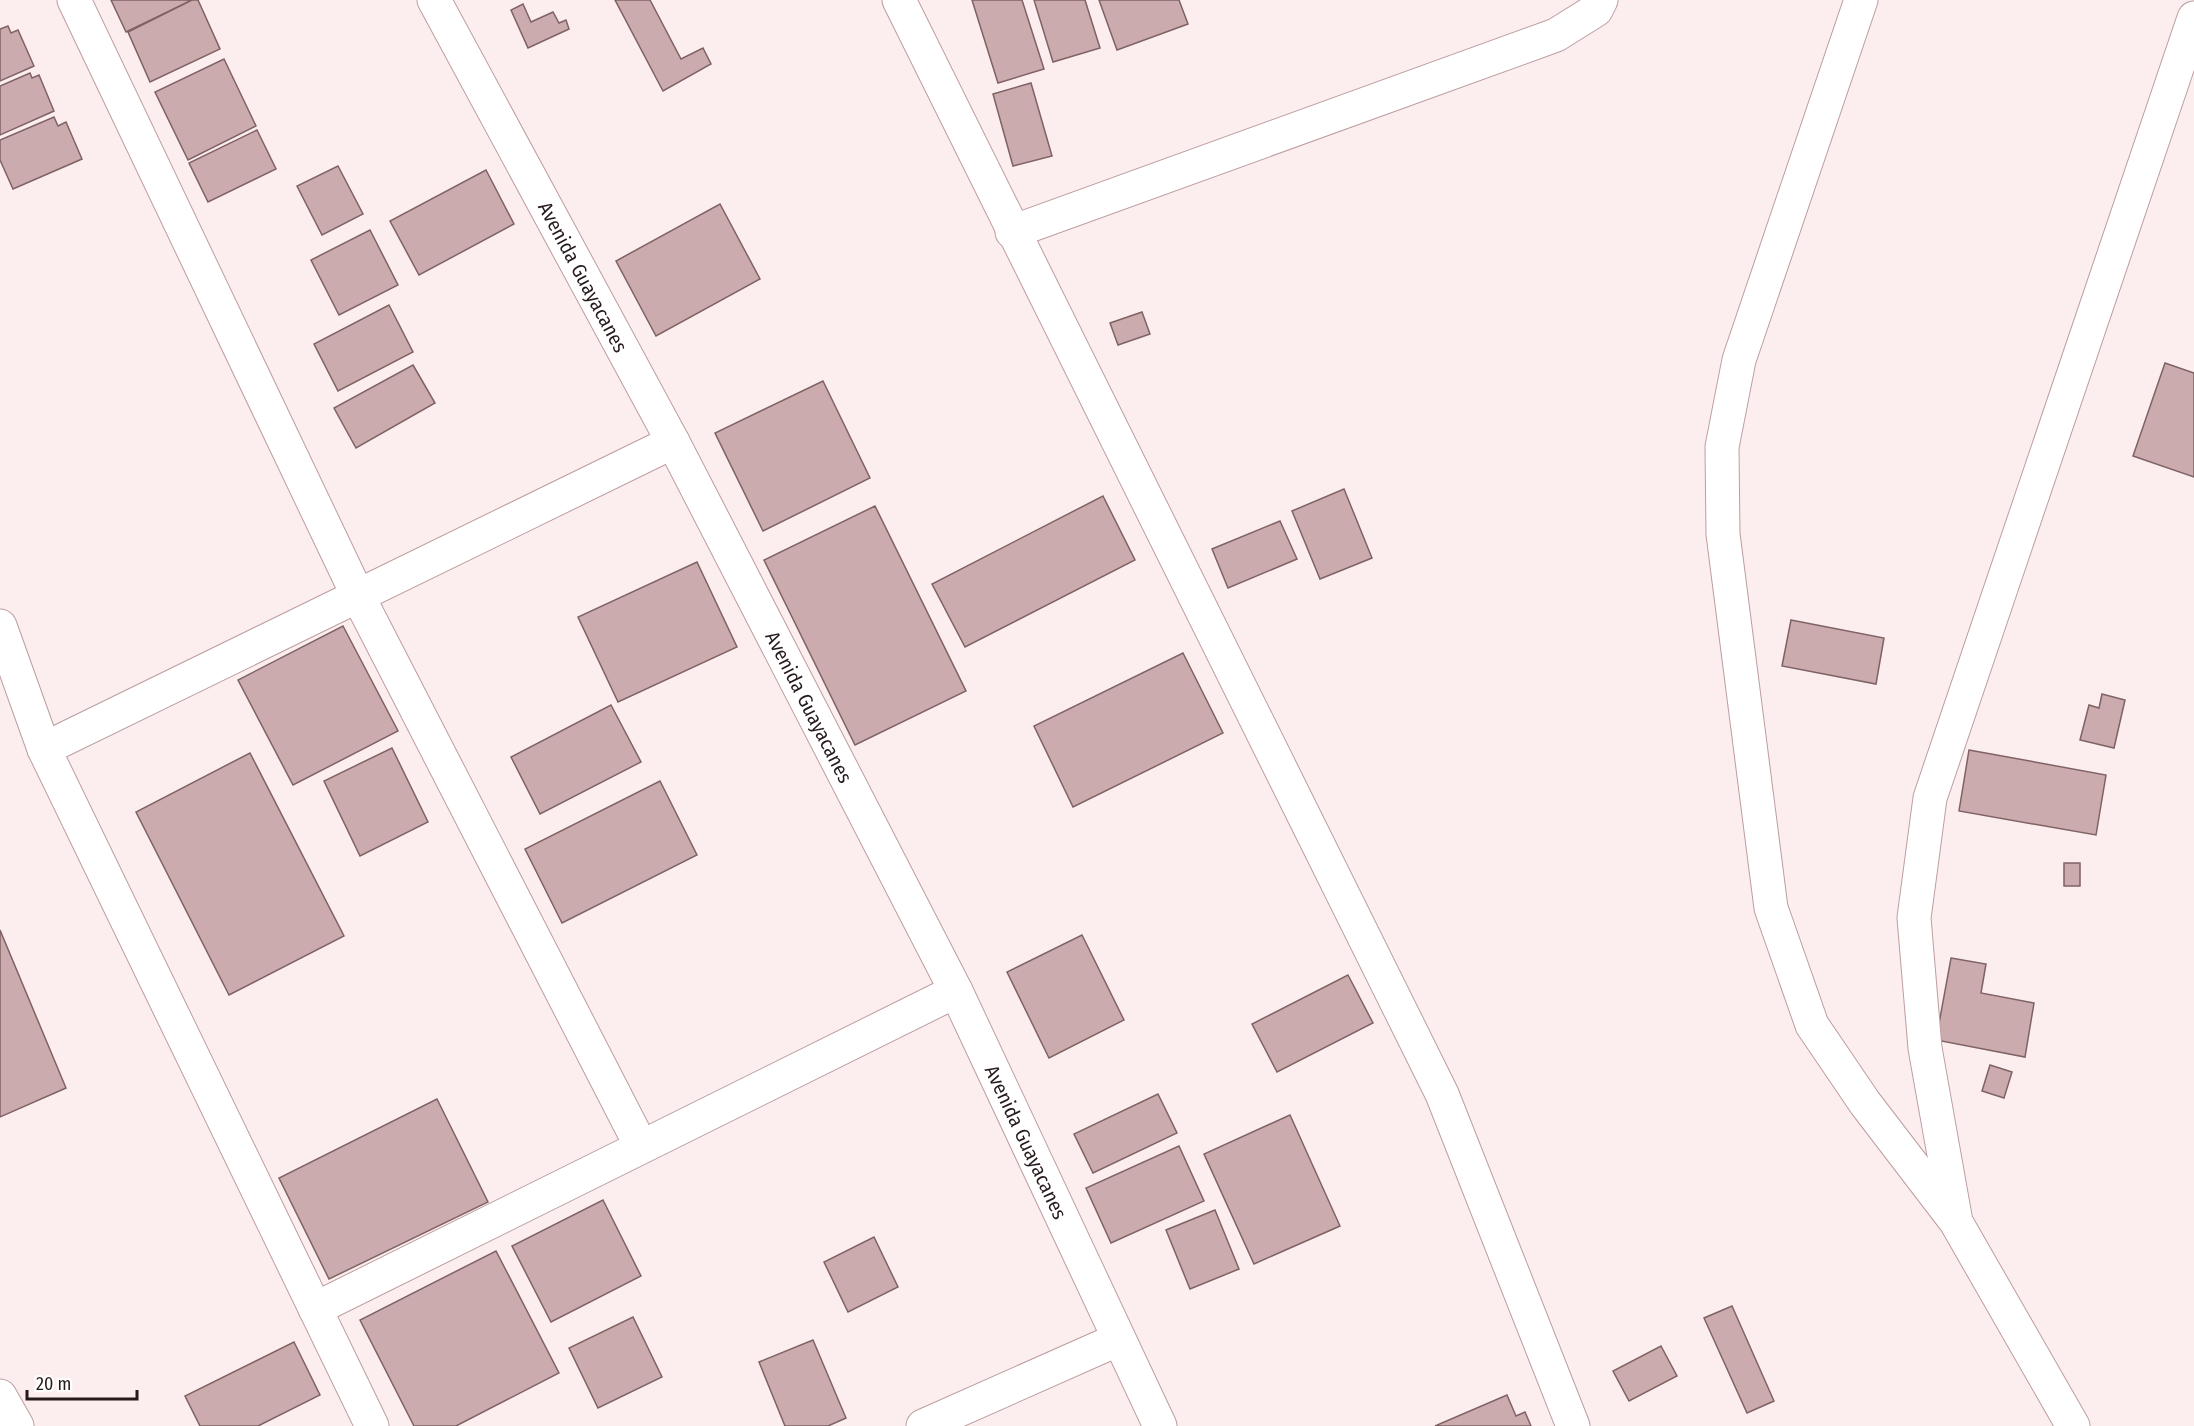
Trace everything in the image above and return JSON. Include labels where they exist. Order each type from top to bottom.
[{"type":"street","points":[[74,0],[358,596],[641,1146]]},
{"type":"street","name":"Avenida Guayacanes","points":[[434,0],[673,442],[956,991],[1160,1426]]},
{"type":"street","points":[[899,0],[1012,232],[1442,1094],[1573,1426]]},
{"type":"street","points":[[1012,232],[1556,35],[1596,10],[1601,0]]},
{"type":"street","points":[[1861,0],[1739,360],[1722,447],[1723,534],[1771,908],[1812,1025],[1865,1103],[1956,1222],[2073,1426]]},
{"type":"street","points":[[1956,1222],[1925,1048],[1914,918],[1929,798],[2194,18]]},
{"type":"street","points":[[44,748],[673,442]]},
{"type":"street","points":[[0,626],[44,748],[372,1426]]},
{"type":"street","points":[[315,1309],[956,991]]},
{"type":"street","points":[[923,1426],[1119,1339]]},
{"type":"street","points":[[0,1396],[17,1426]]},
{"type":"building","points":[[111,0],[192,0],[126,32]]},
{"type":"building","points":[[192,0],[198,0],[220,49],[150,82],[128,32]]},
{"type":"building","points":[[615,0],[650,0],[681,59],[703,48],[711,64],[663,91]]},
{"type":"building","points":[[972,0],[1022,0],[1044,69],[998,83]]},
{"type":"building","points":[[1034,0],[1085,0],[1100,48],[1053,62]]},
{"type":"building","points":[[1099,0],[1179,0],[1188,24],[1117,50]]},
{"type":"building","points":[[523,4],[531,22],[553,12],[559,23],[566,20],[569,29],[528,48],[511,10]]},
{"type":"building","points":[[8,26],[11,33],[18,30],[34,66],[0,81],[0,29]]},
{"type":"building","points":[[224,59],[256,126],[188,160],[155,92]]},
{"type":"building","points":[[30,73],[32,78],[39,75],[54,111],[0,135],[0,86]]},
{"type":"building","points":[[1031,83],[1052,156],[1013,166],[993,94]]},
{"type":"building","points":[[54,117],[58,126],[66,122],[82,159],[13,189],[0,160],[0,140]]},
{"type":"building","points":[[257,130],[276,169],[208,202],[189,163]]},
{"type":"building","points":[[338,166],[363,214],[322,235],[297,186]]},
{"type":"building","points":[[486,170],[514,224],[419,275],[390,221]]},
{"type":"building","points":[[720,204],[760,279],[656,336],[616,261]]},
{"type":"building","points":[[370,230],[398,285],[339,315],[311,260]]},
{"type":"building","points":[[389,305],[413,352],[338,391],[314,344]]},
{"type":"building","points":[[1142,312],[1150,334],[1118,345],[1110,323]]},
{"type":"building","points":[[2165,363],[2194,373],[2194,477],[2133,456]]},
{"type":"building","points":[[413,365],[435,403],[356,448],[334,408]]},
{"type":"building","points":[[823,381],[870,478],[763,531],[715,433]]},
{"type":"building","points":[[1344,489],[1372,558],[1320,579],[1292,511]]},
{"type":"building","points":[[1103,496],[1135,560],[965,647],[932,584]]},
{"type":"building","points":[[875,506],[966,691],[855,745],[764,560]]},
{"type":"building","points":[[1280,521],[1297,559],[1228,588],[1212,549]]},
{"type":"building","points":[[697,562],[737,647],[618,702],[578,617]]},
{"type":"building","points":[[1791,620],[1884,638],[1876,684],[1782,666]]},
{"type":"building","points":[[343,626],[398,731],[293,785],[238,680]]},
{"type":"building","points":[[1183,653],[1223,733],[1073,807],[1034,726]]},
{"type":"building","points":[[2102,694],[2125,700],[2114,748],[2080,740],[2089,705],[2099,708]]},
{"type":"building","points":[[611,705],[641,762],[540,814],[511,757]]},
{"type":"building","points":[[392,748],[428,822],[360,856],[324,781]]},
{"type":"building","points":[[1969,750],[2106,775],[2096,835],[1959,811]]},
{"type":"building","points":[[250,753],[344,936],[229,995],[136,812]]},
{"type":"building","points":[[660,781],[697,855],[562,923],[525,849]]},
{"type":"building","points":[[2064,863],[2080,863],[2080,886],[2064,886]]},
{"type":"building","points":[[0,930],[66,1088],[0,1117]]},
{"type":"building","points":[[1082,935],[1124,1020],[1049,1058],[1007,972]]},
{"type":"building","points":[[1951,958],[1986,964],[1981,993],[2034,1003],[2025,1057],[1936,1040]]},
{"type":"building","points":[[1348,975],[1373,1023],[1277,1072],[1252,1024]]},
{"type":"building","points":[[1990,1065],[2012,1072],[2004,1098],[1982,1091]]},
{"type":"building","points":[[1158,1094],[1177,1133],[1093,1173],[1074,1134]]},
{"type":"building","points":[[437,1099],[488,1202],[329,1279],[279,1178]]},
{"type":"building","points":[[1290,1115],[1340,1226],[1254,1264],[1204,1154]]},
{"type":"building","points":[[1179,1146],[1204,1201],[1111,1243],[1086,1188]]},
{"type":"building","points":[[603,1200],[641,1276],[551,1322],[512,1246]]},
{"type":"building","points":[[1215,1210],[1239,1269],[1190,1289],[1166,1230]]},
{"type":"building","points":[[874,1237],[898,1287],[848,1312],[824,1262]]},
{"type":"building","points":[[496,1251],[559,1373],[456,1426],[414,1426],[360,1320]]},
{"type":"building","points":[[1732,1306],[1774,1401],[1747,1413],[1704,1318]]},
{"type":"building","points":[[633,1317],[662,1377],[598,1408],[569,1348]]},
{"type":"building","points":[[813,1340],[846,1418],[828,1426],[785,1426],[759,1362]]},
{"type":"building","points":[[294,1342],[320,1395],[258,1426],[200,1426],[185,1396]]},
{"type":"building","points":[[1661,1346],[1677,1376],[1629,1401],[1613,1371]]},
{"type":"building","points":[[1507,1395],[1516,1416],[1525,1412],[1531,1426],[1435,1426]]}]
